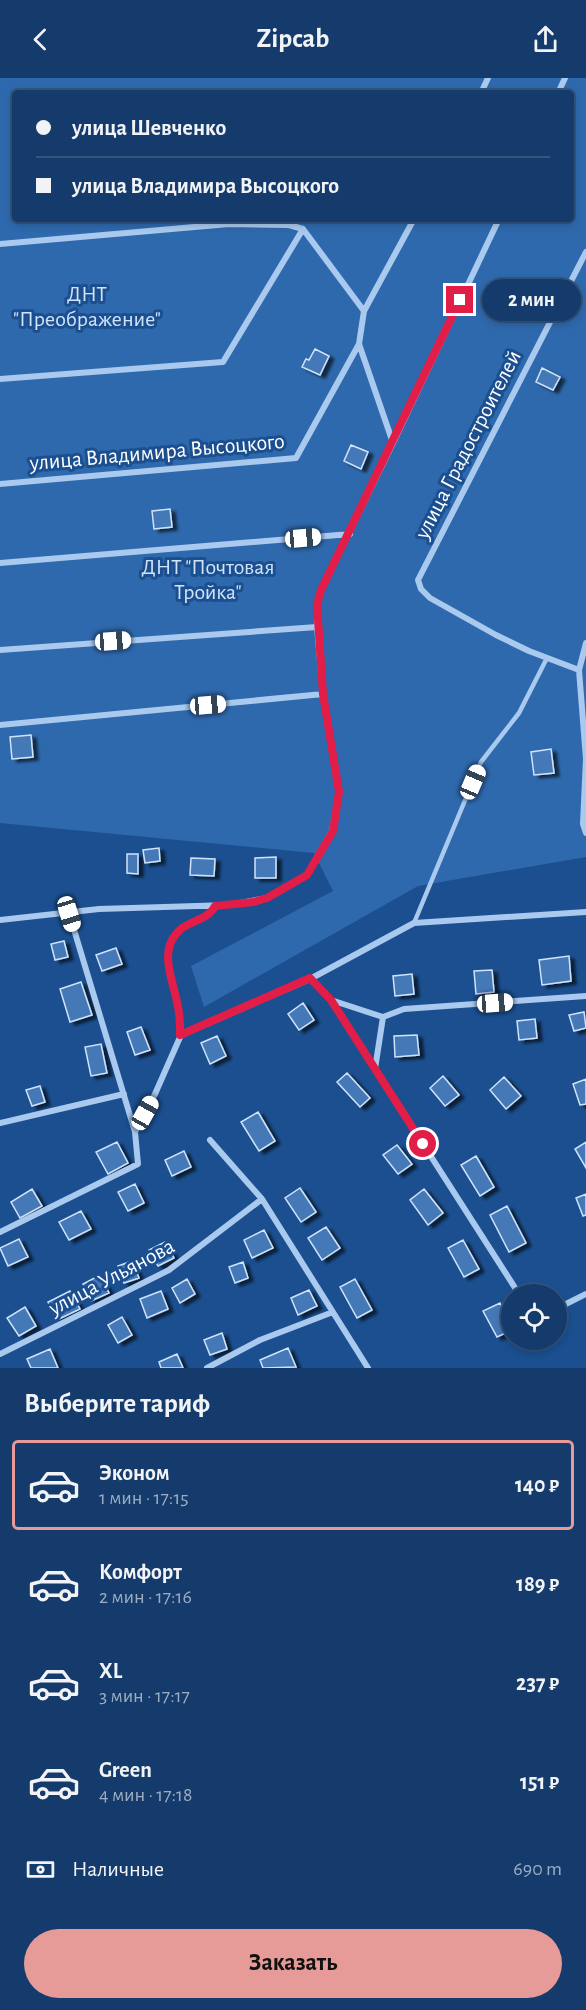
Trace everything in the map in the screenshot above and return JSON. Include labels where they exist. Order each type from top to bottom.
[{"type":"street","name":"улица Владимира Высоцкого","points":[[393,443],[359,344],[359,333],[364,311],[412,222]]},
{"type":"street","points":[[0,920],[99,909],[215,906],[254,902],[267,898],[279,889],[307,875],[333,831],[339,792],[323,694],[317,604],[321,590],[350,534],[498,222]]},
{"type":"street","points":[[0,244],[229,224],[279,225],[303,229],[364,311]]},
{"type":"street","points":[[0,379],[223,362],[303,229]]},
{"type":"street","name":"улица Градостроителей","points":[[547,658],[496,635],[430,598],[421,590],[418,580],[586,252]]},
{"type":"street","name":"улица Владимира Высоцкого","points":[[0,484],[296,458],[359,344]]},
{"type":"street","points":[[0,563],[350,534]]},
{"type":"street","points":[[0,650],[318,627]]},
{"type":"street","points":[[586,643],[579,670],[586,759],[583,824],[586,833]]},
{"type":"street","points":[[547,658],[579,670]]},
{"type":"street","points":[[0,725],[323,694]]},
{"type":"street","points":[[135,1132],[156,1094],[180,1035],[178,1007],[168,965],[169,948],[176,934],[193,921],[211,913],[215,906]]},
{"type":"street","points":[[180,1035],[310,978],[414,923],[586,912]]},
{"type":"street","points":[[0,1232],[138,1164],[135,1132],[69,914]]},
{"type":"street","points":[[310,978],[331,1000],[513,1284]]},
{"type":"street","points":[[331,1000],[383,1017],[404,1009],[586,996]]},
{"type":"street","points":[[375,1069],[383,1017]]},
{"type":"street","points":[[0,1124],[124,1094]]},
{"type":"street","points":[[210,1140],[262,1199],[368,1368]]},
{"type":"street","name":"улица Ульянова","points":[[0,1354],[169,1270],[262,1199]]},
{"type":"street","points":[[567,1304],[586,1294]]},
{"type":"street","points":[[207,1368],[260,1340],[333,1312]]},
{"type":"lane","points":[[414,923],[482,762],[519,713],[547,658]]},
{"type":"green space","points":[[0,78],[586,78],[586,857],[418,886],[204,1007],[191,966],[333,891],[314,853],[0,823]]},
{"type":"building","points":[[315,349],[329,356],[320,375],[302,367]]},
{"type":"building","points":[[542,368],[560,377],[553,390],[536,382]]},
{"type":"building","points":[[351,445],[368,452],[361,469],[344,461]]},
{"type":"building","points":[[170,509],[172,527],[154,529],[152,511]]},
{"type":"building","points":[[31,735],[33,757],[12,759],[10,737]]},
{"type":"building","points":[[551,749],[554,773],[534,775],[531,752]]},
{"type":"building","points":[[159,848],[160,861],[145,863],[143,850]]},
{"type":"building","points":[[127,854],[138,854],[138,874],[127,873]]},
{"type":"building","points":[[276,857],[276,878],[255,878],[255,858]]},
{"type":"building","points":[[191,858],[215,859],[214,876],[190,875]]},
{"type":"building","points":[[64,941],[68,957],[55,960],[51,944]]},
{"type":"building","points":[[116,948],[122,964],[102,971],[96,955]]},
{"type":"building","points":[[569,956],[571,981],[542,985],[539,960]]},
{"type":"building","points":[[492,970],[494,992],[476,994],[474,971]]},
{"type":"building","points":[[412,974],[414,994],[395,996],[393,976]]},
{"type":"building","points":[[81,982],[92,1015],[70,1022],[60,989]]},
{"type":"building","points":[[303,1003],[314,1020],[299,1030],[288,1014]]},
{"type":"building","points":[[584,1012],[586,1028],[574,1031],[569,1015]]},
{"type":"building","points":[[535,1019],[537,1038],[519,1040],[517,1021]]},
{"type":"building","points":[[141,1027],[150,1050],[135,1055],[127,1032]]},
{"type":"building","points":[[417,1035],[419,1055],[395,1057],[394,1036]]},
{"type":"building","points":[[217,1036],[226,1056],[210,1064],[201,1043]]},
{"type":"building","points":[[101,1044],[107,1073],[91,1076],[85,1047]]},
{"type":"building","points":[[347,1073],[370,1098],[360,1107],[337,1082]]},
{"type":"building","points":[[443,1076],[459,1095],[445,1106],[430,1088]]},
{"type":"building","points":[[504,1077],[521,1096],[506,1109],[490,1090]]},
{"type":"building","points":[[586,1079],[586,1104],[580,1105],[573,1084]]},
{"type":"building","points":[[40,1086],[45,1102],[32,1106],[26,1090]]},
{"type":"building","points":[[258,1112],[275,1141],[259,1151],[241,1122]]},
{"type":"building","points":[[117,1142],[128,1163],[108,1174],[96,1152]]},
{"type":"building","points":[[586,1142],[586,1168],[575,1149]]},
{"type":"building","points":[[397,1145],[412,1164],[398,1174],[383,1155]]},
{"type":"building","points":[[184,1151],[191,1167],[172,1176],[165,1160]]},
{"type":"building","points":[[476,1156],[494,1187],[480,1196],[461,1165]]},
{"type":"building","points":[[135,1184],[144,1203],[128,1211],[118,1192]]},
{"type":"building","points":[[300,1188],[316,1212],[301,1222],[285,1198]]},
{"type":"building","points":[[32,1189],[42,1206],[20,1218],[11,1202]]},
{"type":"building","points":[[424,1189],[443,1213],[428,1225],[410,1200]]},
{"type":"building","points":[[586,1194],[586,1215],[583,1216],[576,1198]]},
{"type":"building","points":[[507,1206],[526,1243],[509,1252],[490,1215]]},
{"type":"building","points":[[81,1211],[91,1229],[69,1240],[59,1222]]},
{"type":"building","points":[[326,1227],[340,1248],[322,1260],[308,1238]]},
{"type":"building","points":[[264,1230],[273,1248],[252,1258],[244,1240]]},
{"type":"building","points":[[19,1239],[28,1257],[8,1266],[0,1248]]},
{"type":"building","points":[[463,1240],[479,1269],[464,1277],[448,1248]]},
{"type":"building","points":[[165,1242],[174,1258],[158,1266],[149,1250]]},
{"type":"building","points":[[132,1261],[139,1278],[124,1283],[118,1266]]},
{"type":"building","points":[[243,1262],[248,1278],[235,1283],[229,1267]]},
{"type":"building","points":[[100,1275],[109,1293],[91,1301],[83,1284]]},
{"type":"building","points":[[187,1279],[195,1294],[180,1303],[172,1288]]},
{"type":"building","points":[[355,1279],[372,1310],[357,1318],[340,1287]]},
{"type":"building","points":[[309,1290],[317,1306],[298,1315],[291,1298]]},
{"type":"building","points":[[70,1291],[80,1309],[57,1320],[48,1302]]},
{"type":"building","points":[[161,1291],[168,1309],[147,1318],[140,1299]]},
{"type":"building","points":[[500,1303],[501,1335],[497,1337],[483,1311]]},
{"type":"building","points":[[25,1307],[36,1326],[19,1336],[7,1318]]},
{"type":"building","points":[[122,1317],[132,1335],[118,1343],[108,1325]]},
{"type":"building","points":[[222,1333],[227,1349],[210,1355],[204,1340]]},
{"type":"building","points":[[288,1348],[296,1367],[263,1368],[260,1360]]},
{"type":"building","points":[[50,1349],[58,1368],[31,1368],[27,1359]]},
{"type":"building","points":[[177,1354],[183,1368],[161,1368],[159,1362]]},
{"type":"route","points":[[423,1144],[331,1000],[310,978],[180,1035],[178,1007],[168,965],[169,948],[176,934],[184,927],[211,913],[215,906],[254,902],[267,898],[279,889],[307,875],[333,831],[339,792],[323,694],[317,604],[321,590],[385,461],[460,300]]},
{"type":"park label","name":"ДНТ \"Преображение\"","points":[[87,306]]},
{"type":"park label","name":"ДНТ \"Почтовая Тройка\"","points":[[208,578]]}]
